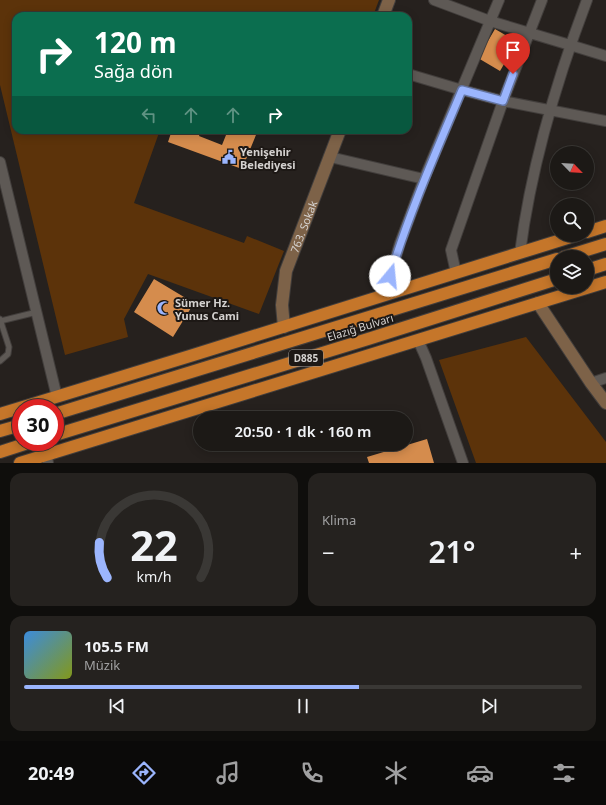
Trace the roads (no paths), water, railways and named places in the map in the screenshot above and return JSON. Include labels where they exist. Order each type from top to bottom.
[{"type":"highway","points":[[594,230],[606,226]]},
{"type":"highway","points":[[0,414],[555,242]]},
{"type":"highway","points":[[587,250],[606,244]]},
{"type":"highway","name":"Elazığ Bulvarı","points":[[64,411],[550,261]]},
{"type":"highway","points":[[594,268],[606,264]]},
{"type":"highway","name":"Elazığ Bulvarı","points":[[64,432],[550,281]]},
{"type":"highway","points":[[20,463],[48,459],[418,340],[606,282]]},
{"type":"highway","points":[[0,431],[12,428]]},
{"type":"highway","points":[[0,452],[12,448]]},
{"type":"street","points":[[384,12],[389,0]]},
{"type":"street","points":[[434,0],[490,21],[606,56]]},
{"type":"street","points":[[381,296],[390,276],[400,243],[424,179],[499,0]]},
{"type":"street","points":[[456,273],[451,250],[503,101],[542,0]]},
{"type":"street","points":[[520,253],[524,219],[550,110],[570,45],[587,0]]},
{"type":"street","points":[[412,75],[503,101],[606,121]]},
{"type":"street","name":"763. Sokak","points":[[284,327],[282,305],[286,271],[339,134]]},
{"type":"street","points":[[330,157],[424,179]]},
{"type":"street","points":[[0,162],[57,397]]},
{"type":"street","points":[[538,303],[606,403]]},
{"type":"street","points":[[418,340],[426,358],[463,463]]},
{"type":"street","points":[[591,383],[606,378]]},
{"type":"lane","points":[[0,361],[8,354],[9,347],[0,320],[37,312]]},
{"type":"place","name":"Yenişehir Belediyesi","points":[[229,157]]},
{"type":"place","name":"Sümer Hz. Yunus Cami","points":[[164,308]]}]
